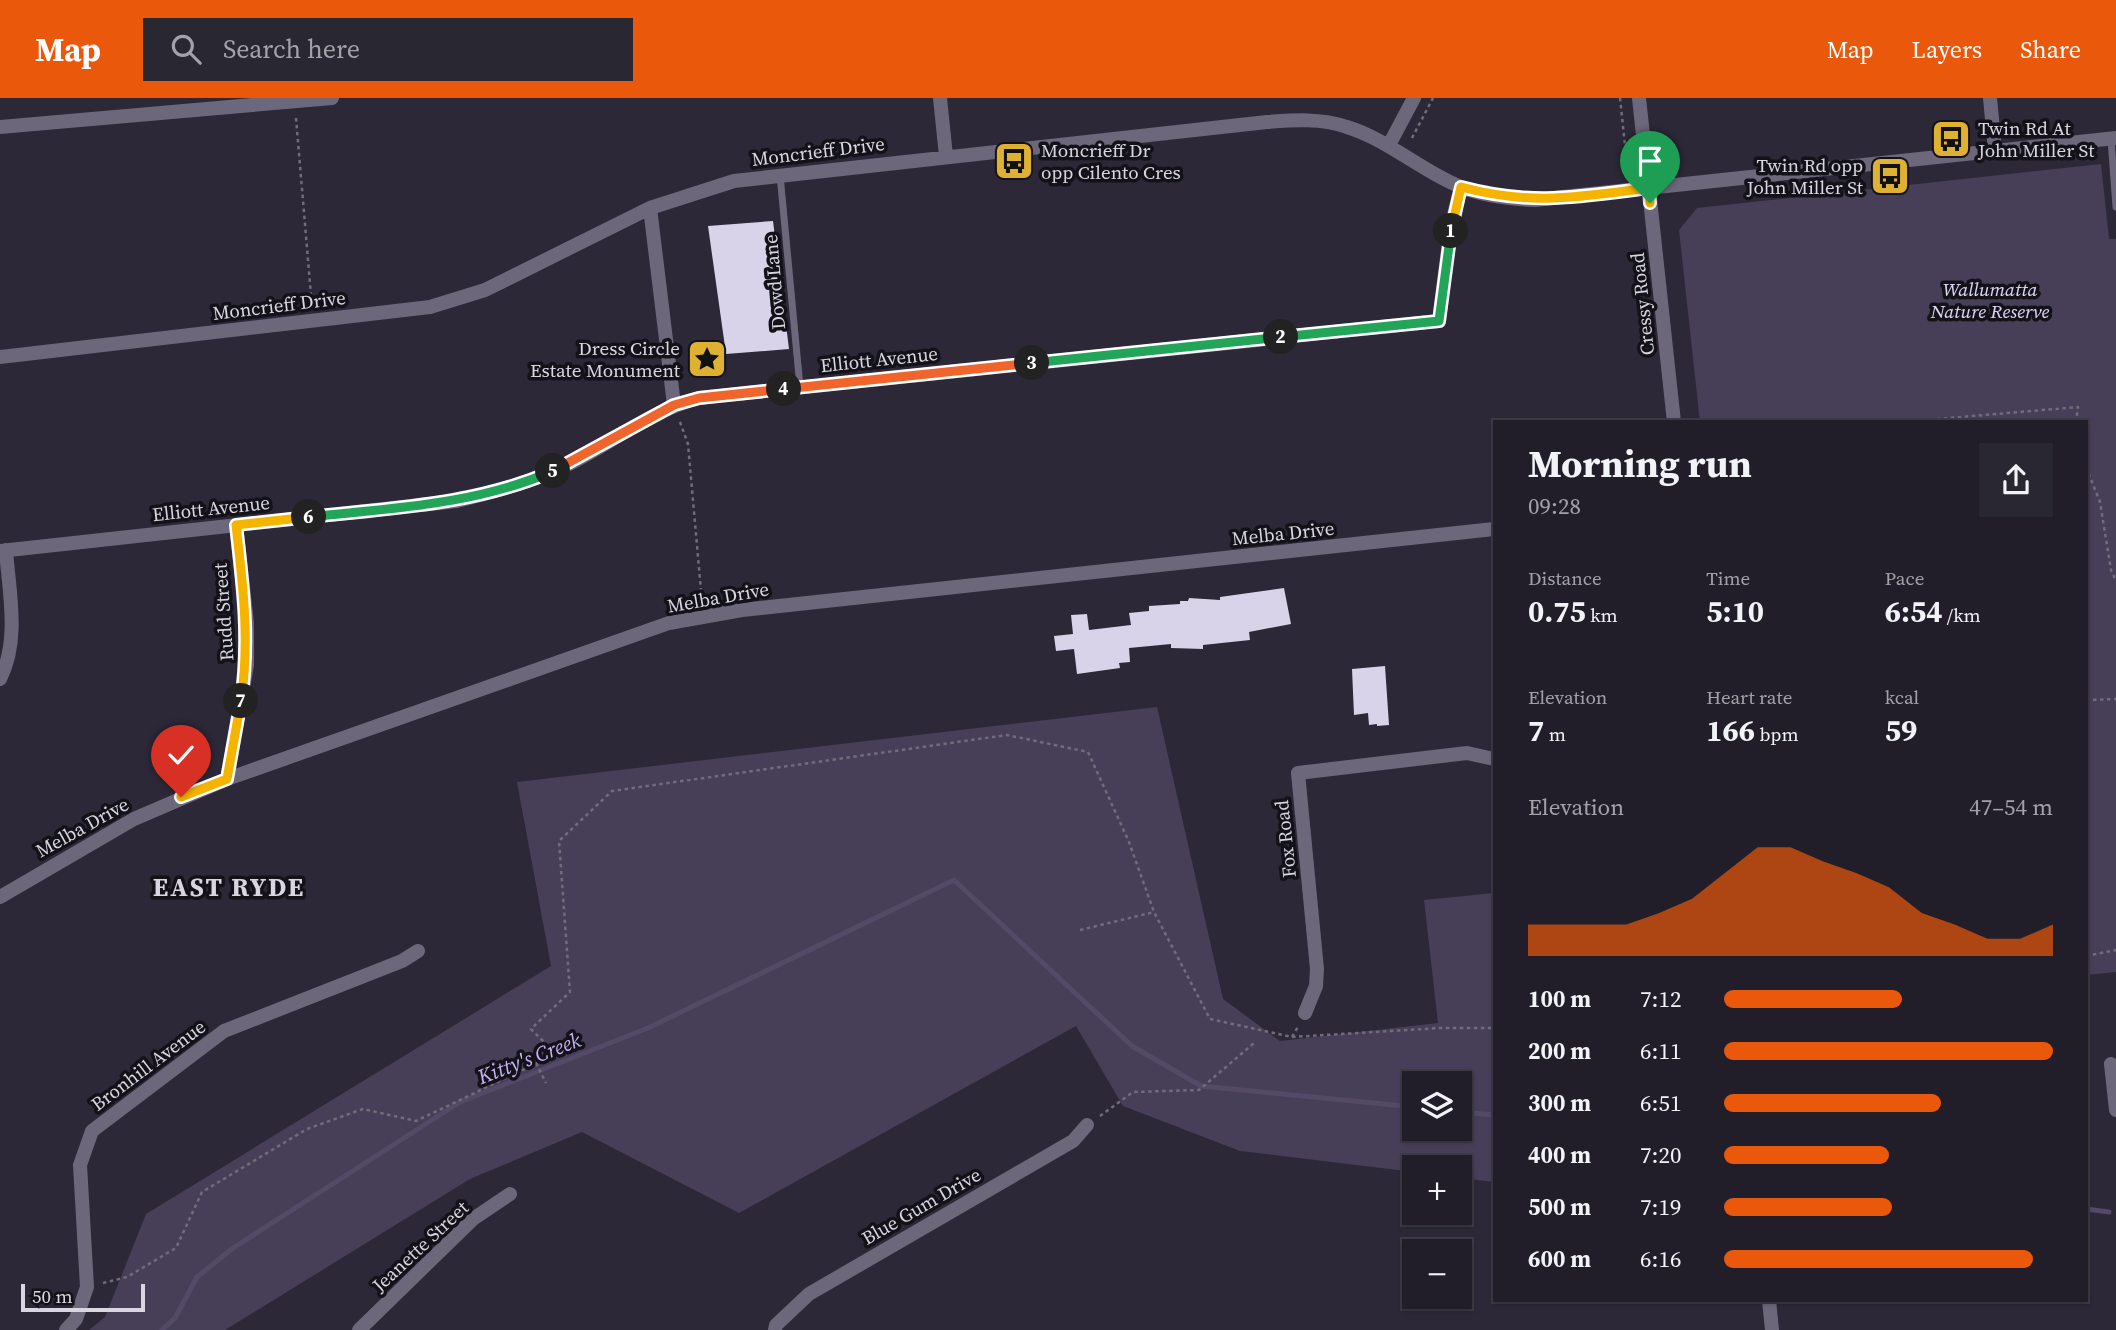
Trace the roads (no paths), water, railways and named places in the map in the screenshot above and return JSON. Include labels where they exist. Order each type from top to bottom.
[{"type":"street","points":[[0,127],[332,98]]},
{"type":"street","points":[[940,98],[946,156]]},
{"type":"street","points":[[1389,145],[1414,98]]},
{"type":"street","name":"Cressy Road","points":[[1639,98],[1674,420]]},
{"type":"street","points":[[1990,98],[1995,151]]},
{"type":"street","name":"Moncrieff Drive","points":[[0,357],[430,307],[485,290],[650,208],[711,187],[780,174],[946,156],[1306,120],[1346,127],[1389,145],[1461,187],[1500,197],[1535,200],[2113,139]]},
{"type":"street","name":"Elliott Avenue","points":[[3,550],[457,501],[520,485],[569,464],[674,405],[699,398],[1439,321],[1451,226],[1461,187]]},
{"type":"street","points":[[650,208],[674,405]]},
{"type":"street","name":"Rudd Street","points":[[227,779],[247,665],[247,623],[236,525]]},
{"type":"street","name":"Melba Drive","points":[[0,897],[134,819],[227,779],[634,634],[704,615],[1493,529]]},
{"type":"street","points":[[0,680],[10,651],[12,635],[3,550]]},
{"type":"street","name":"Fox Road","points":[[1305,1013],[1316,986],[1316,961],[1298,773],[1467,753],[1493,759]]},
{"type":"street","name":"Bronhill Avenue","points":[[66,1330],[84,1302],[87,1287],[80,1165],[92,1131],[224,1031],[402,961],[418,951]]},
{"type":"street","points":[[2111,1064],[2116,1110]]},
{"type":"street","name":"Blue Gum Drive","points":[[776,1327],[809,1293],[1073,1141],[1087,1125]]},
{"type":"street","name":"Jeanette Street","points":[[359,1330],[473,1219],[510,1194]]},
{"type":"street","points":[[1769,1302],[1772,1330]]},
{"type":"lane","points":[[2113,139],[2116,207]]},
{"type":"lane","name":"Dowd Lane","points":[[780,174],[800,387]]},
{"type":"waterway","name":"Kitty's Creek","points":[[162,1330],[175,1318],[197,1277],[233,1248],[460,1102],[648,1028],[954,880],[1132,1046],[1201,1086],[1402,1106]]},
{"type":"waterway","points":[[1472,1113],[1493,1115]]},
{"type":"waterway","points":[[2088,1209],[2109,1212]]},
{"type":"place","name":"Twin Rd At John Miller St","points":[[1951,139]]},
{"type":"place","name":"Moncrieff Dr opp Cilento Cres","points":[[1014,161]]},
{"type":"place","name":"Twin Rd opp John Miller St","points":[[1890,176]]},
{"type":"place","name":"Dress Circle Estate Monument","points":[[707,359]]},
{"type":"district","name":"EAST RYDE","points":[[229,887]]},
{"type":"park label","name":"Wallumatta Nature Reserve","points":[[1990,300]]}]
